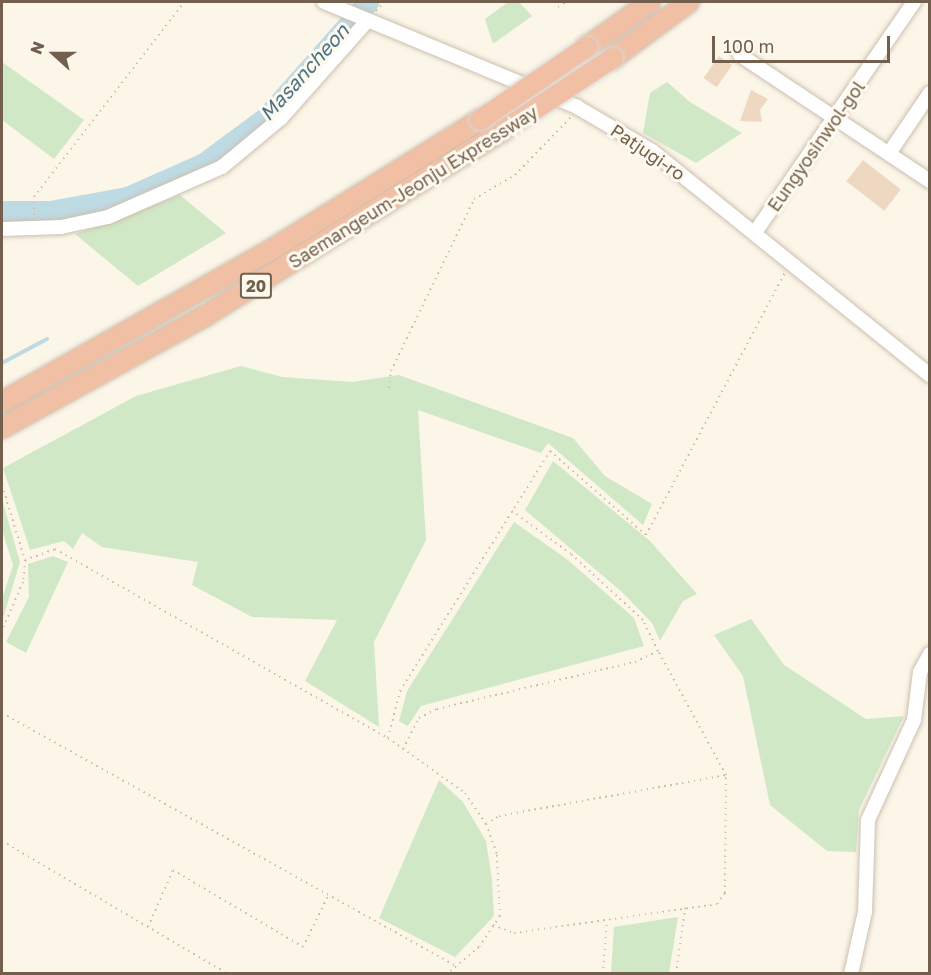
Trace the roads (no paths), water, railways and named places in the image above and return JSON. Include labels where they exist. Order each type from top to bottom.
[{"type":"highway","name":"Saemangeum-Jeonju Expressway","points":[[2,402],[271,250],[480,120],[650,2]]},
{"type":"highway","name":"Saemangeum-Jeonju Expressway","points":[[2,428],[226,303],[502,131],[613,58],[689,2]]},
{"type":"street","name":"Patjugi-ro","points":[[324,2],[577,107],[652,151],[792,260],[930,375]]},
{"type":"street","name":"Eungyosinwol-gol","points":[[756,231],[839,116],[914,2]]},
{"type":"street","points":[[2,229],[34,229],[108,217],[222,167],[281,118],[366,19]]},
{"type":"street","points":[[740,55],[839,116],[930,181]]},
{"type":"street","points":[[890,152],[930,93]]},
{"type":"street","points":[[851,974],[866,912],[868,820],[914,720],[920,672],[930,654]]},
{"type":"waterway","name":"Masancheon","points":[[2,211],[50,211],[127,197],[204,163],[266,117],[368,2]]},
{"type":"waterway","points":[[2,363],[47,339]]}]
